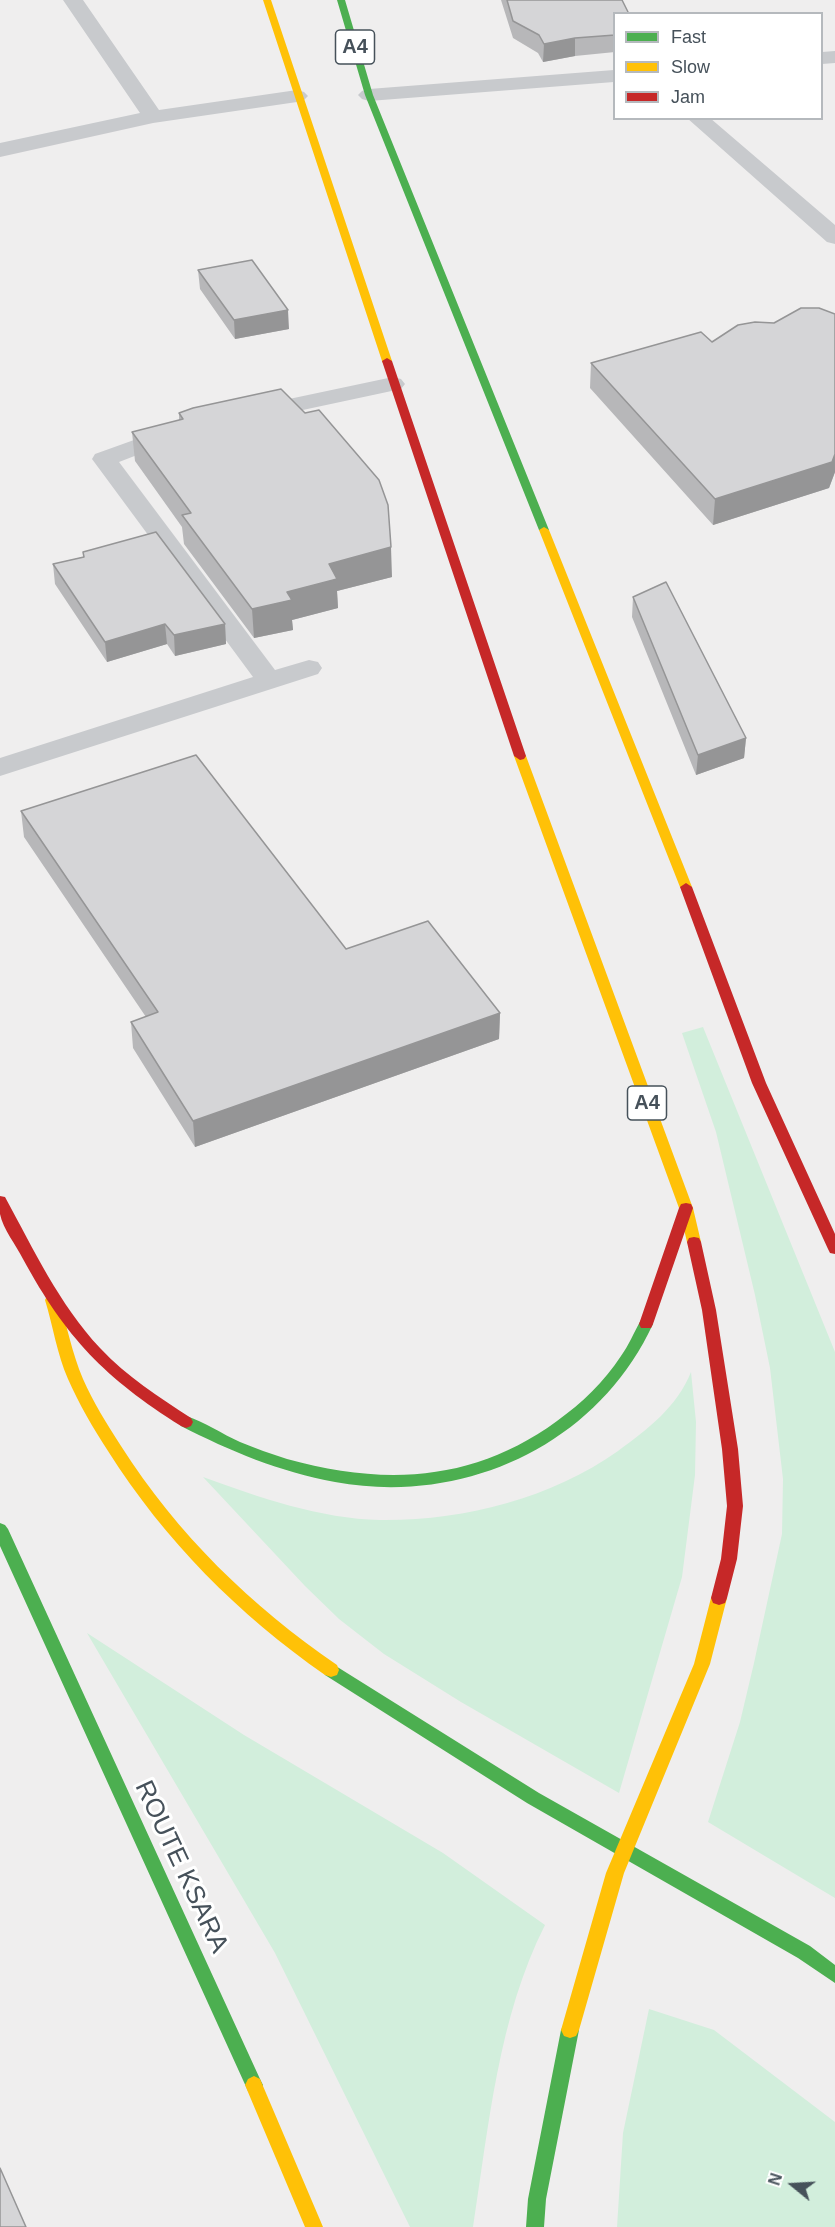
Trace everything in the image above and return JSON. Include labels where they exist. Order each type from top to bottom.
[{"type":"main road","name":"A4","points":[[267,0],[297,96],[502,706],[686,1208],[709,1310],[730,1449],[735,1506],[729,1559],[702,1664],[625,1850],[576,2001],[554,2105],[537,2199],[535,2227]]},
{"type":"main road","name":"A4","points":[[341,0],[369,95],[673,853],[759,1083],[835,1249]]},
{"type":"main road","points":[[0,1201],[52,1300],[85,1344],[128,1384],[179,1419],[237,1449],[302,1472],[357,1482],[414,1482],[471,1473],[522,1455],[566,1428],[606,1389],[636,1347],[656,1302],[686,1208]]},
{"type":"main road","points":[[52,1300],[78,1385],[125,1468],[189,1549],[262,1618],[309,1656],[397,1714],[533,1798],[804,1952],[835,1975]]},
{"type":"main road","name":"ROUTE KSARA","points":[[0,1529],[235,2040],[314,2227]]},
{"type":"street","points":[[73,0],[153,117]]},
{"type":"street","points":[[369,95],[613,76]]},
{"type":"street","points":[[0,150],[153,117],[297,96]]},
{"type":"street","points":[[699,120],[835,237]]},
{"type":"lane","points":[[233,418],[393,384]]},
{"type":"lane","points":[[198,425],[104,459],[269,681]]},
{"type":"lane","points":[[0,767],[309,668]]},
{"type":"green space","points":[[703,1027],[835,1352],[835,1898],[708,1822],[740,1722],[754,1663],[782,1534],[783,1479],[770,1368],[755,1295],[716,1132],[682,1033]]},
{"type":"green space","points":[[691,1372],[696,1422],[695,1475],[682,1577],[619,1793],[461,1702],[384,1654],[339,1619],[305,1586],[203,1477],[290,1506],[358,1519],[411,1519],[474,1511],[535,1494],[592,1468],[651,1426],[670,1407]]},
{"type":"green space","points":[[87,1633],[244,1735],[443,1853],[545,1925],[529,1960],[506,2035],[490,2111],[473,2227],[410,2227],[275,1953]]},
{"type":"green space","points":[[649,2009],[714,2030],[835,2122],[835,2227],[617,2227],[623,2133]]},
{"type":"building","points":[[507,0],[622,0],[628,12],[613,12],[613,35],[575,38],[544,44],[539,35],[513,21]]},
{"type":"building","points":[[252,260],[288,310],[234,320],[198,270]]},
{"type":"building","points":[[801,308],[819,308],[835,314],[835,454],[832,462],[715,499],[591,363],[701,332],[712,342],[738,325],[755,322],[774,323]]},
{"type":"building","points":[[281,389],[305,413],[319,410],[379,480],[388,505],[391,547],[329,564],[337,579],[287,592],[292,600],[252,609],[182,515],[191,513],[132,432],[183,419],[179,413],[193,408]]},
{"type":"building","points":[[156,532],[225,624],[174,635],[165,624],[105,642],[53,564],[84,557],[83,552]]},
{"type":"building","points":[[666,582],[746,738],[698,755],[633,597]]},
{"type":"building","points":[[196,755],[346,949],[428,921],[500,1013],[193,1121],[131,1022],[158,1012],[21,811]]},
{"type":"building","points":[[0,2168],[26,2227],[0,2227]]},
{"type":"traffic: fast","points":[[341,0],[369,95],[544,530]]},
{"type":"traffic: fast","points":[[186,1422],[234,1446],[284,1464],[336,1476],[388,1481],[439,1478],[489,1466],[536,1444],[581,1411],[618,1371],[646,1324]]},
{"type":"traffic: fast","points":[[0,1529],[254,2085]]},
{"type":"traffic: fast","points":[[331,1670],[533,1798],[804,1952],[835,1975]]},
{"type":"traffic: fast","points":[[535,2227],[537,2199],[570,2030]]},
{"type":"traffic: slow","points":[[267,0],[387,361]]},
{"type":"traffic: slow","points":[[544,530],[686,887]]},
{"type":"traffic: slow","points":[[520,756],[686,1208],[694,1242]]},
{"type":"traffic: slow","points":[[52,1300],[74,1377],[101,1428],[155,1507],[220,1580],[255,1613],[331,1670]]},
{"type":"traffic: slow","points":[[570,2030],[615,1873],[702,1664],[719,1598]]},
{"type":"traffic: slow","points":[[254,2085],[314,2227]]},
{"type":"traffic: jam","points":[[387,361],[520,756]]},
{"type":"traffic: jam","points":[[686,887],[759,1083],[835,1249]]},
{"type":"traffic: jam","points":[[0,1201],[55,1300],[95,1353],[150,1400],[186,1422]]},
{"type":"traffic: jam","points":[[646,1324],[686,1208]]},
{"type":"traffic: jam","points":[[694,1242],[709,1310],[730,1449],[735,1506],[729,1559],[719,1598]]}]
